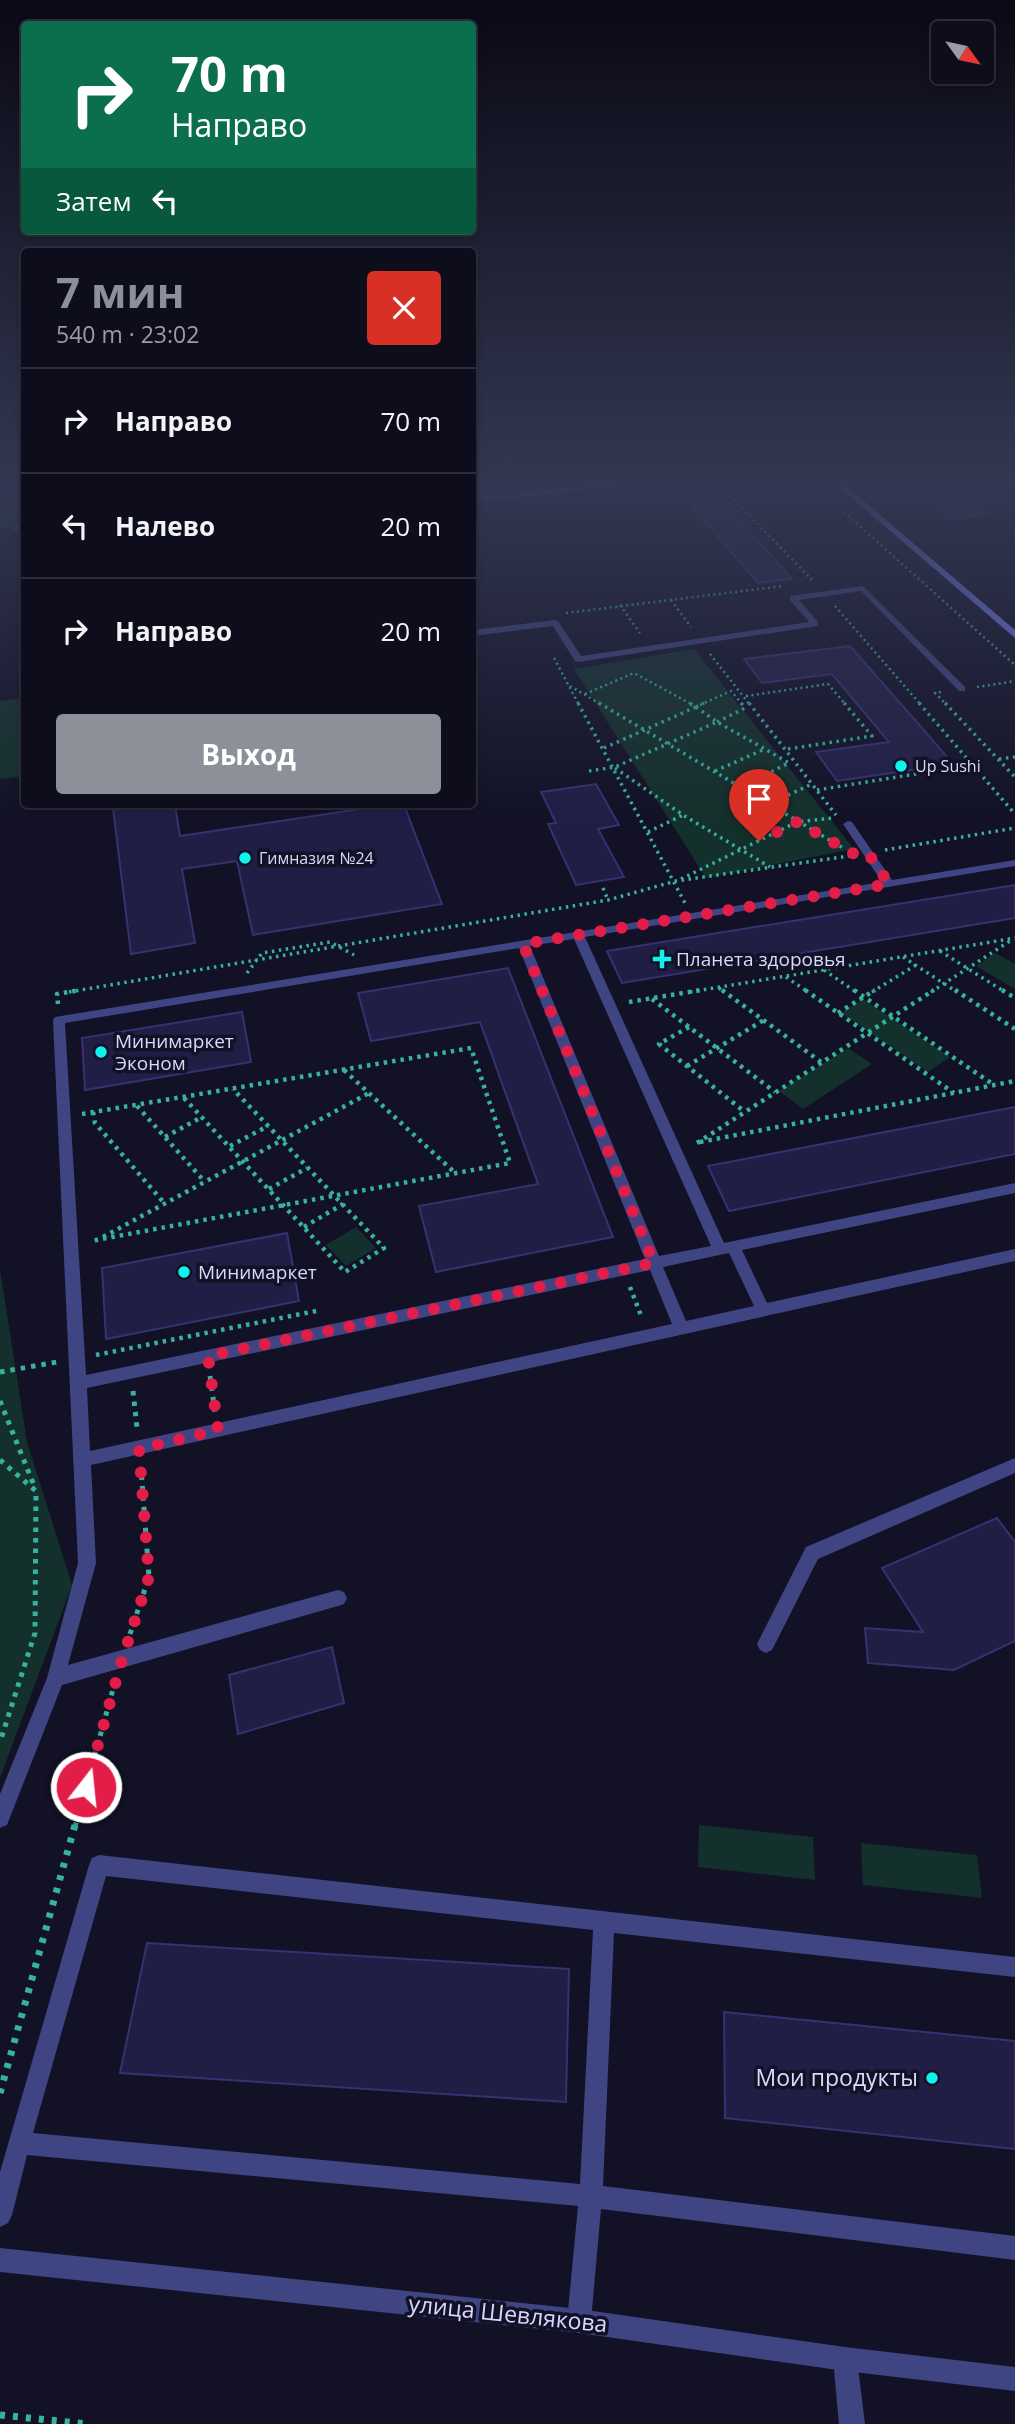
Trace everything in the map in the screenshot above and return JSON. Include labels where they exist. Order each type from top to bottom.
[{"type":"street","points":[[476,632],[555,623],[578,659],[815,624],[793,598],[830,593]]},
{"type":"street","points":[[868,593],[962,689]]},
{"type":"street","points":[[966,593],[1015,635]]},
{"type":"street","points":[[848,824],[889,884]]},
{"type":"street","points":[[0,1818],[55,1678],[87,1563],[58,1020],[1015,863]]},
{"type":"street","points":[[578,935],[727,1248],[763,1310]]},
{"type":"street","points":[[523,944],[681,1328]]},
{"type":"street","points":[[79,1383],[1015,1188]]},
{"type":"street","points":[[83,1460],[1015,1255]]},
{"type":"street","points":[[766,1644],[812,1553],[1015,1465]]},
{"type":"street","points":[[55,1678],[338,1598]]},
{"type":"street","points":[[0,2216],[99,1865],[1015,1967]]},
{"type":"street","points":[[579,2321],[591,2196],[604,1921]]},
{"type":"street","points":[[19,2143],[591,2196],[1015,2248]]},
{"type":"street","name":"улица Шевлякова","points":[[0,2260],[579,2321],[845,2360],[1015,2379]]},
{"type":"street","points":[[845,2360],[852,2424]]},
{"type":"path","points":[[686,904],[615,767],[531,618],[719,593]]},
{"type":"path","points":[[934,593],[1015,665]]},
{"type":"path","points":[[824,594],[1015,814]]},
{"type":"path","points":[[670,599],[839,818],[797,822],[676,881]]},
{"type":"path","points":[[584,695],[634,673],[789,763],[740,787]]},
{"type":"path","points":[[1015,681],[935,693],[1015,777]]},
{"type":"path","points":[[1003,683],[1007,687]]},
{"type":"path","points":[[745,696],[828,684],[872,736],[787,749]]},
{"type":"path","points":[[57,994],[608,900],[676,881],[856,855],[570,686]]},
{"type":"path","points":[[589,771],[615,767],[745,709],[731,691],[604,748]]},
{"type":"path","points":[[714,772],[765,749]]},
{"type":"path","points":[[998,760],[1015,757]]},
{"type":"path","points":[[817,790],[971,765]]},
{"type":"path","points":[[615,767],[682,815],[772,868]]},
{"type":"path","points":[[768,805],[812,783]]},
{"type":"path","points":[[648,832],[682,815]]},
{"type":"path","points":[[868,853],[1015,828]]},
{"type":"path","points":[[603,888],[608,900]]},
{"type":"path","points":[[631,1002],[1014,938]]},
{"type":"path","points":[[1014,938],[697,1143],[1015,1082]]},
{"type":"path","points":[[940,950],[1015,998]]},
{"type":"path","points":[[902,957],[1015,1029]]},
{"type":"path","points":[[838,1013],[916,965]]},
{"type":"path","points":[[823,970],[995,1085]]},
{"type":"path","points":[[785,976],[954,1093]]},
{"type":"path","points":[[718,988],[821,1062]]},
{"type":"path","points":[[651,999],[775,1092]]},
{"type":"path","points":[[687,1066],[764,1020]]},
{"type":"path","points":[[689,1027],[659,1044],[745,1112]]},
{"type":"path","points":[[90,1241],[510,1163],[471,1048],[90,1113],[164,1204]]},
{"type":"path","points":[[344,1070],[454,1173]]},
{"type":"path","points":[[184,1097],[345,1272],[384,1248],[232,1089]]},
{"type":"path","points":[[99,1239],[369,1093]]},
{"type":"path","points":[[136,1105],[205,1182]]},
{"type":"path","points":[[165,1137],[202,1117]]},
{"type":"path","points":[[230,1146],[268,1126]]},
{"type":"path","points":[[269,1189],[307,1167]]},
{"type":"path","points":[[304,1227],[343,1205]]},
{"type":"path","points":[[623,1270],[649,1335]]},
{"type":"path","points":[[205,1333],[218,1430]]},
{"type":"path","points":[[0,2092],[122,1660],[149,1577],[129,1349]]},
{"type":"path","points":[[0,1372],[77,1359]]},
{"type":"path","points":[[0,1401],[36,1490],[35,1633],[0,1742]]},
{"type":"path","points":[[0,1460],[36,1490]]},
{"type":"path","points":[[0,2415],[88,2424]]},
{"type":"green space","points":[[694,649],[854,849],[706,878],[574,669]]},
{"type":"green space","points":[[21,698],[21,776],[0,779],[0,701]]},
{"type":"green space","points":[[995,953],[1015,964],[1015,989],[976,966]]},
{"type":"green space","points":[[863,999],[950,1057],[928,1072],[841,1013]]},
{"type":"green space","points":[[848,1048],[872,1064],[803,1109],[779,1091]]},
{"type":"green space","points":[[356,1227],[376,1248],[346,1266],[326,1245]]},
{"type":"green space","points":[[0,1269],[27,1442],[72,1585],[0,1778]]},
{"type":"green space","points":[[699,1825],[813,1837],[815,1880],[698,1867]]},
{"type":"green space","points":[[861,1843],[977,1855],[982,1898],[863,1885]]},
{"type":"building","points":[[850,646],[953,764],[837,781],[816,752],[889,742],[832,674],[762,683],[744,659]]},
{"type":"building","points":[[596,784],[619,825],[598,829],[624,877],[576,885],[548,824],[556,823],[541,792]]},
{"type":"building","points":[[113,808],[175,808],[180,836],[360,808],[405,808],[442,904],[253,935],[237,861],[182,869],[195,943],[131,954]]},
{"type":"building","points":[[1015,885],[1015,918],[622,983],[607,951]]},
{"type":"building","points":[[508,968],[613,1237],[436,1272],[419,1206],[538,1184],[480,1022],[371,1041],[358,993]]},
{"type":"building","points":[[242,1012],[251,1062],[85,1090],[82,1038]]},
{"type":"building","points":[[1015,1107],[1015,1154],[729,1211],[708,1166]]},
{"type":"building","points":[[287,1233],[299,1301],[106,1339],[102,1268]]},
{"type":"building","points":[[997,1518],[1015,1542],[1015,1641],[954,1670],[868,1663],[865,1628],[923,1632],[882,1568]]},
{"type":"building","points":[[332,1647],[344,1703],[238,1734],[229,1675]]},
{"type":"building","points":[[147,1943],[569,1969],[566,2102],[120,2073]]},
{"type":"building","points":[[724,2012],[1015,2041],[1015,2149],[725,2118]]},
{"type":"place","name":"Up Sushi","points":[[901,766]]},
{"type":"place","name":"Гимназия №24","points":[[245,858]]},
{"type":"place","name":"Планета здоровья","points":[[662,959]]},
{"type":"place","name":"Минимаркет Эконом","points":[[101,1052]]},
{"type":"place","name":"Минимаркет","points":[[184,1272]]},
{"type":"place","name":"Мои продукты","points":[[932,2078]]},
{"type":"route","points":[[86,1787],[149,1577],[139,1449],[218,1430],[208,1356],[654,1263],[523,944],[889,884],[868,853],[856,855],[797,822],[759,841]]}]
